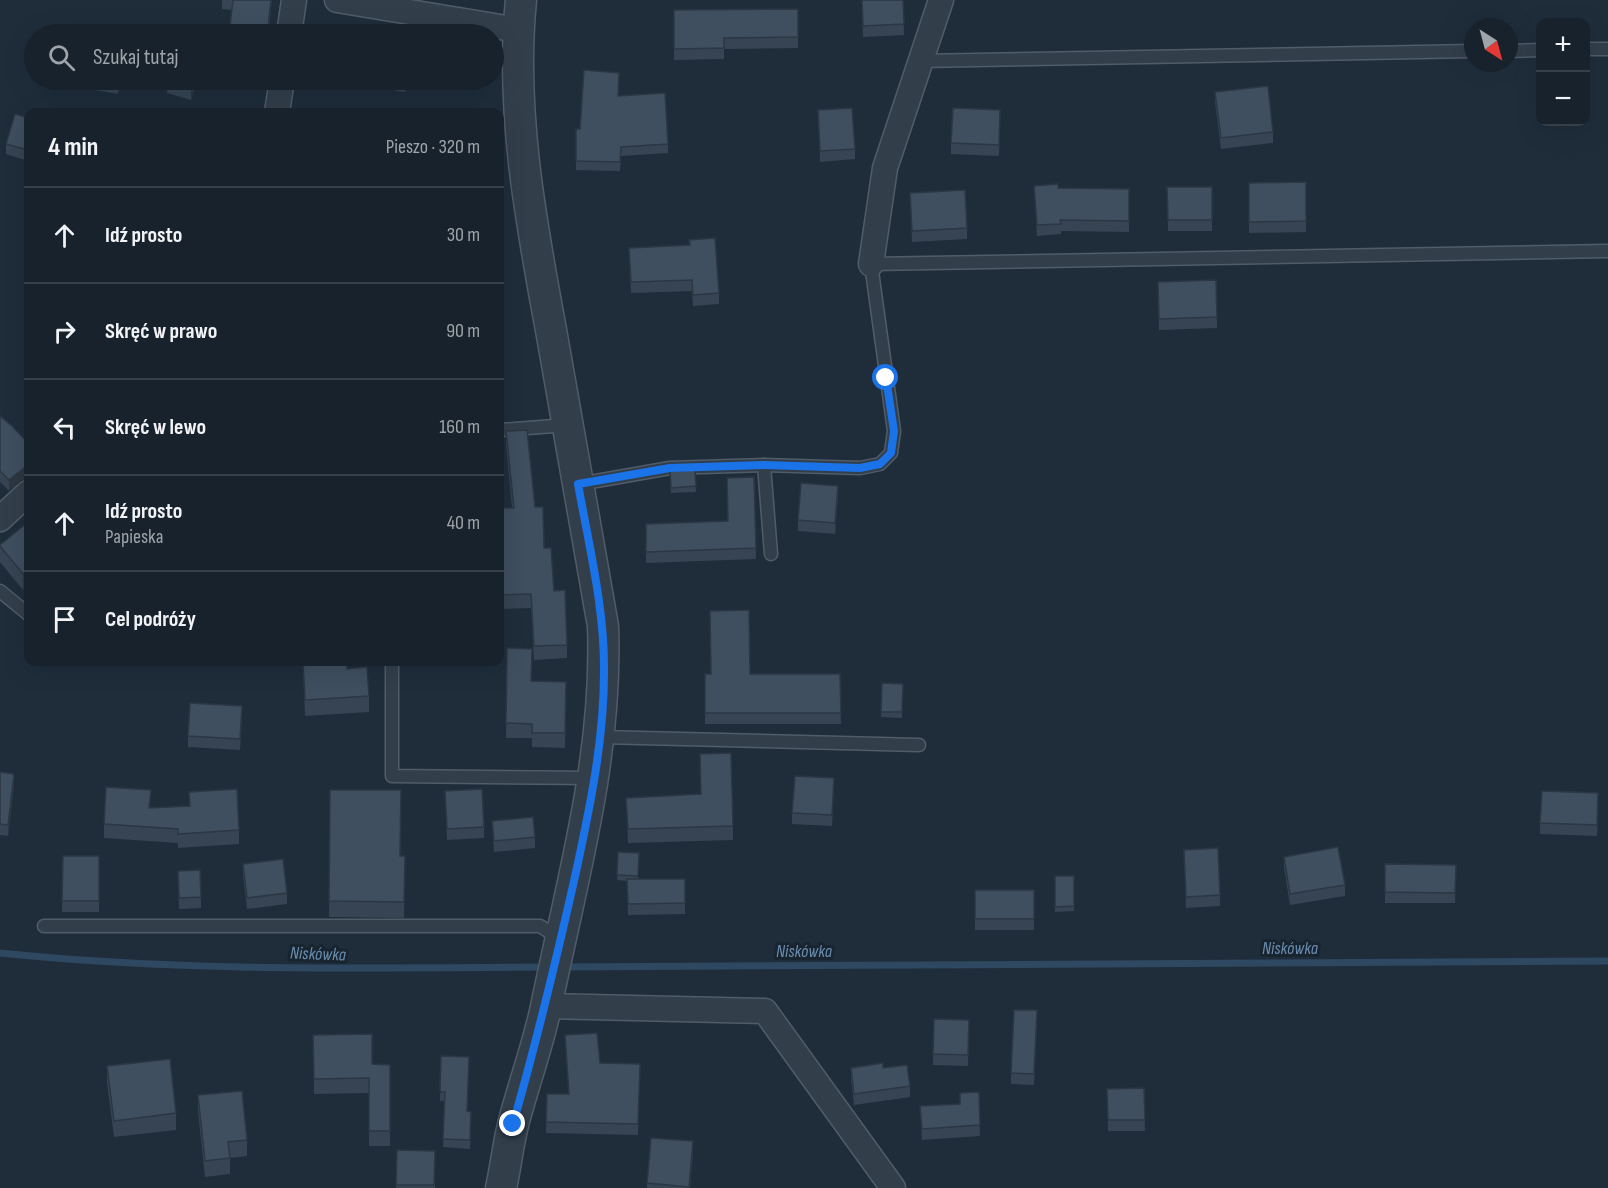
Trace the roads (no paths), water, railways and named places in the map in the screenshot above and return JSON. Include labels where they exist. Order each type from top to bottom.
[{"type":"street","points":[[290,24],[294,0]]},
{"type":"street","points":[[337,0],[482,24]]},
{"type":"street","points":[[501,1188],[513,1124],[560,945],[594,778],[600,737],[604,674],[603,626],[536,257],[524,162],[518,30],[521,0]]},
{"type":"street","points":[[871,264],[885,168],[941,0]]},
{"type":"street","points":[[504,28],[518,30]]},
{"type":"street","points":[[278,108],[280,90]]},
{"type":"street","points":[[0,519],[24,496]]},
{"type":"street","points":[[547,1001],[765,1011],[893,1188]]},
{"type":"lane","points":[[1590,49],[1608,49]]},
{"type":"lane","points":[[1518,51],[1536,50]]},
{"type":"lane","points":[[920,62],[1464,51]]},
{"type":"lane","points":[[578,484],[670,468],[764,465],[860,468],[880,464],[891,453],[893,413],[871,264],[1608,251]]},
{"type":"lane","points":[[504,430],[567,425]]},
{"type":"lane","points":[[764,465],[771,554]]},
{"type":"lane","points":[[0,591],[24,611]]},
{"type":"lane","points":[[392,666],[392,776],[594,778]]},
{"type":"lane","points":[[600,737],[919,745]]},
{"type":"lane","points":[[44,926],[540,926],[560,945]]},
{"type":"waterway","name":"Niskówka","points":[[0,953],[136,963],[273,968],[546,967]]},
{"type":"waterway","name":"Niskówka","points":[[561,967],[1608,961]]}]
